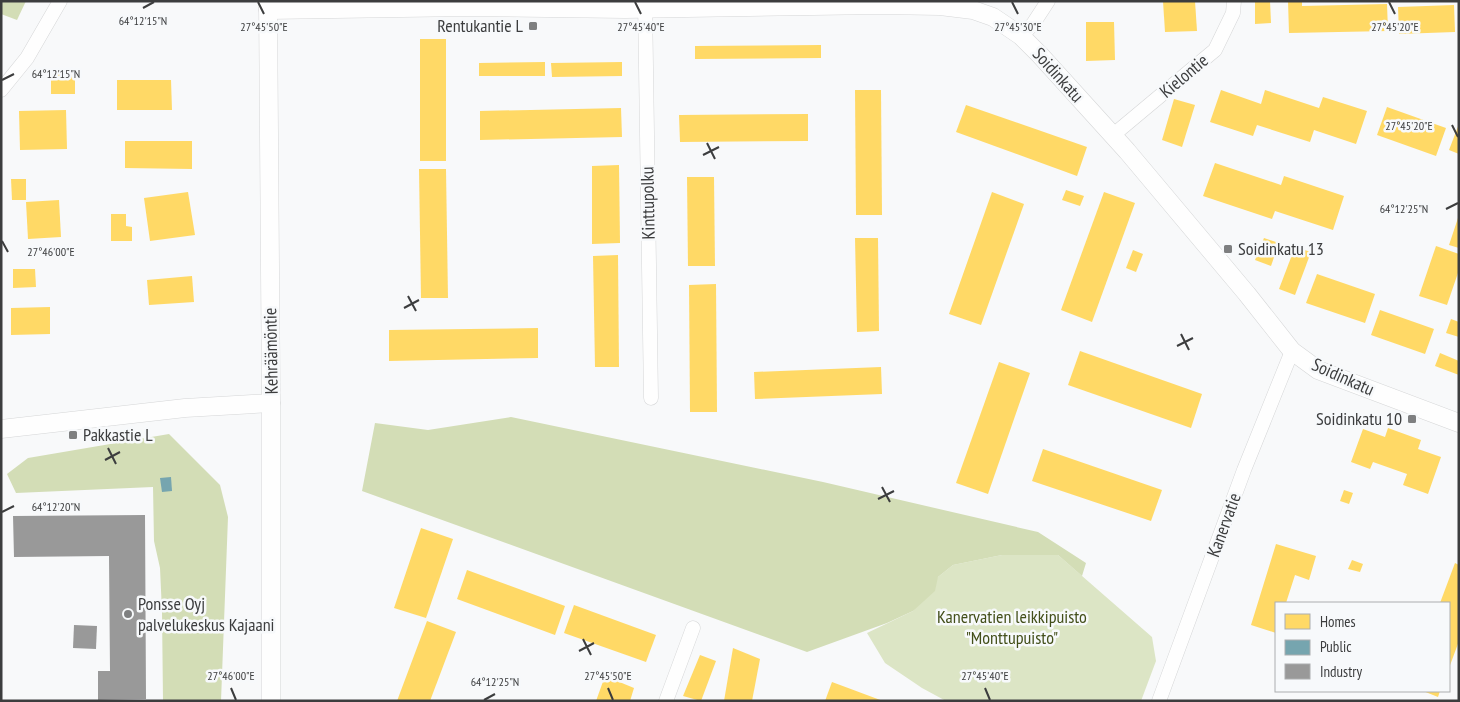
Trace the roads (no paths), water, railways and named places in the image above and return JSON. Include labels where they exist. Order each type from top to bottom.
[{"type":"street","points":[[1,90],[27,58],[60,1]]},
{"type":"street","points":[[1021,36],[1033,24],[1048,1]]},
{"type":"street","name":"Kielontie","points":[[1112,136],[1215,50],[1233,13],[1234,1]]},
{"type":"street","name":"Soidinkatu","points":[[268,6],[878,3],[940,6],[973,10],[993,17],[1021,36],[1040,54],[1127,151],[1292,351],[1318,370],[1459,423]]},
{"type":"street","name":"Kinttupolku","points":[[645,4],[651,398]]},
{"type":"street","name":"Kehräämöntie","points":[[268,6],[271,701]]},
{"type":"street","name":"Kanervatie","points":[[1160,701],[1244,470],[1292,351]]},
{"type":"street","points":[[1,430],[185,408],[271,402]]},
{"type":"street","points":[[666,701],[693,628]]},
{"type":"place","name":"Rentukantie L","points":[[533,26]]},
{"type":"place","name":"Soidinkatu 13","points":[[1228,249]]},
{"type":"place","name":"Soidinkatu 10","points":[[1412,419]]},
{"type":"place","name":"Pakkastie L","points":[[73,435]]},
{"type":"place","name":"Ponsse Oyj palvelukeskus Kajaani","points":[[128,614]]},
{"type":"park label","name":"Kanervatien leikkipuisto \"Monttupuisto\"","points":[[1012,628]]}]
